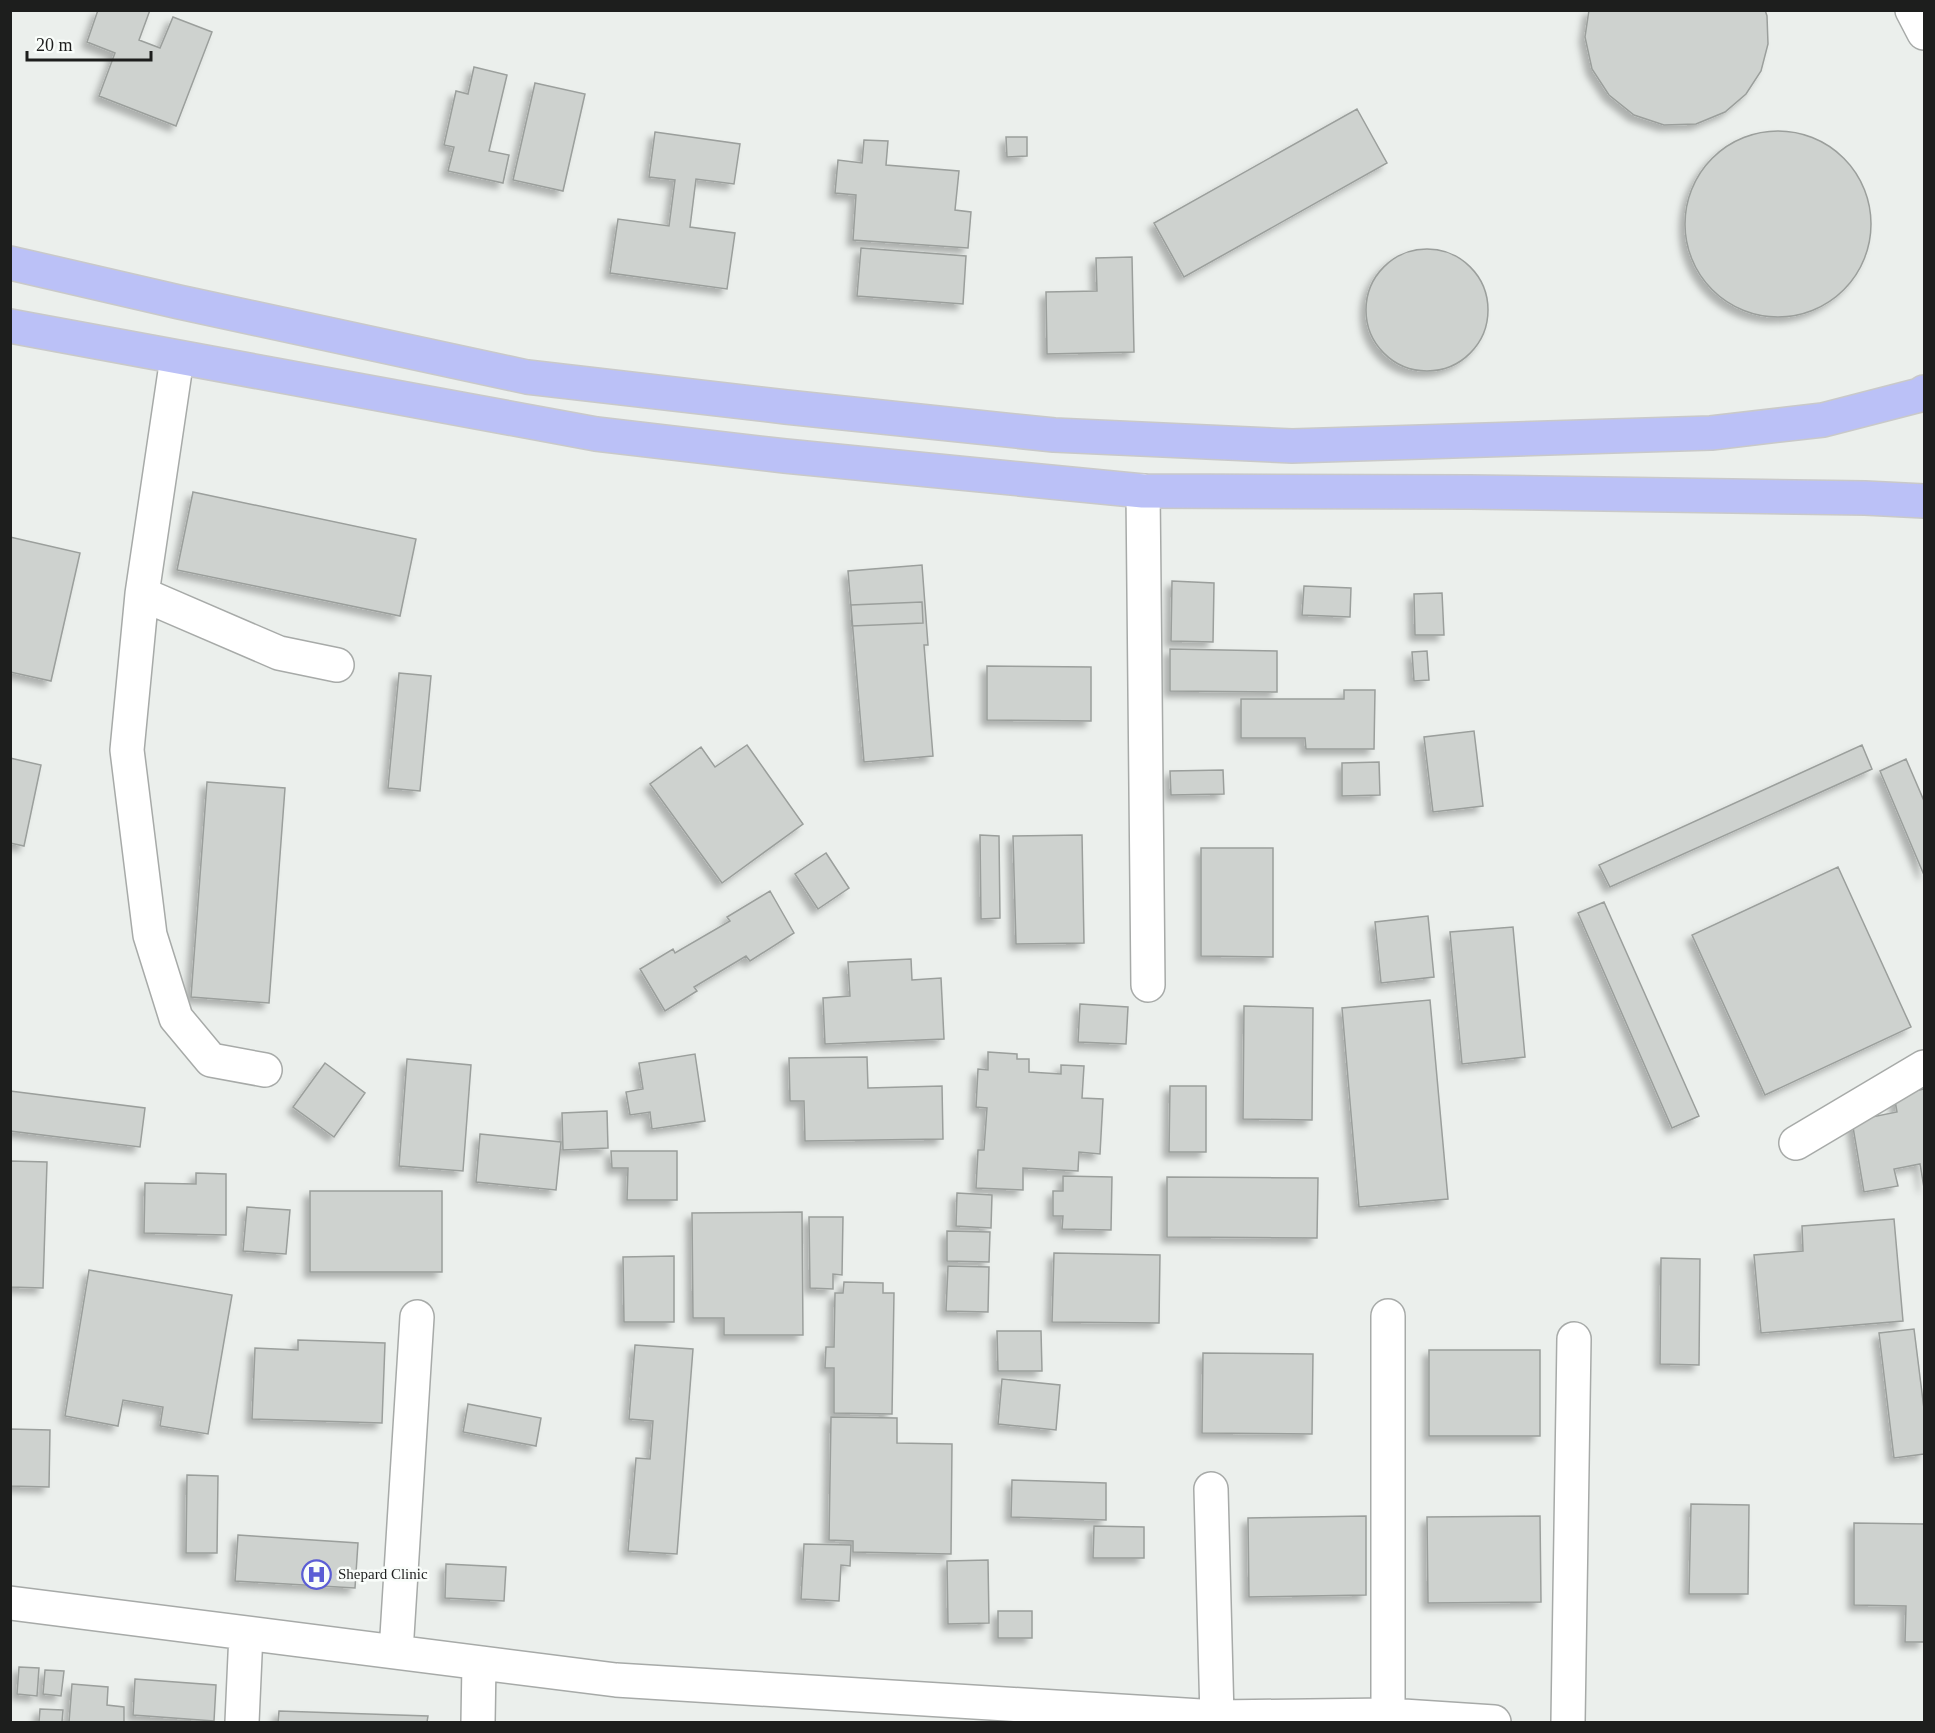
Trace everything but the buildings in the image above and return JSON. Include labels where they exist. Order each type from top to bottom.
[{"type":"main road","points":[[10,263],[527,377],[1054,435],[1292,446],[1711,433],[1823,420],[1920,395],[1924,392]]},
{"type":"main road","points":[[10,326],[596,434],[785,456],[1143,491],[1470,492],[1865,498],[1924,501]]},
{"type":"street","points":[[1912,10],[1924,33]]},
{"type":"street","points":[[177,358],[142,594],[127,750],[150,935],[176,1018],[211,1060],[265,1070]]},
{"type":"street","points":[[1143,491],[1148,985]]},
{"type":"street","points":[[142,594],[279,653],[337,665]]},
{"type":"street","points":[[1796,1143],[1924,1067]]},
{"type":"street","points":[[1388,1316],[1388,1716]]},
{"type":"street","points":[[396,1652],[417,1317]]},
{"type":"street","points":[[1568,1722],[1574,1339]]},
{"type":"street","points":[[1211,1489],[1217,1717]]},
{"type":"street","points":[[10,1603],[616,1680],[1217,1717],[1388,1716],[1494,1722]]},
{"type":"street","points":[[242,1722],[246,1633]]},
{"type":"street","points":[[478,1722],[479,1663]]},
{"type":"place","name":"Shepard Clinic","points":[[317,1574]]}]
